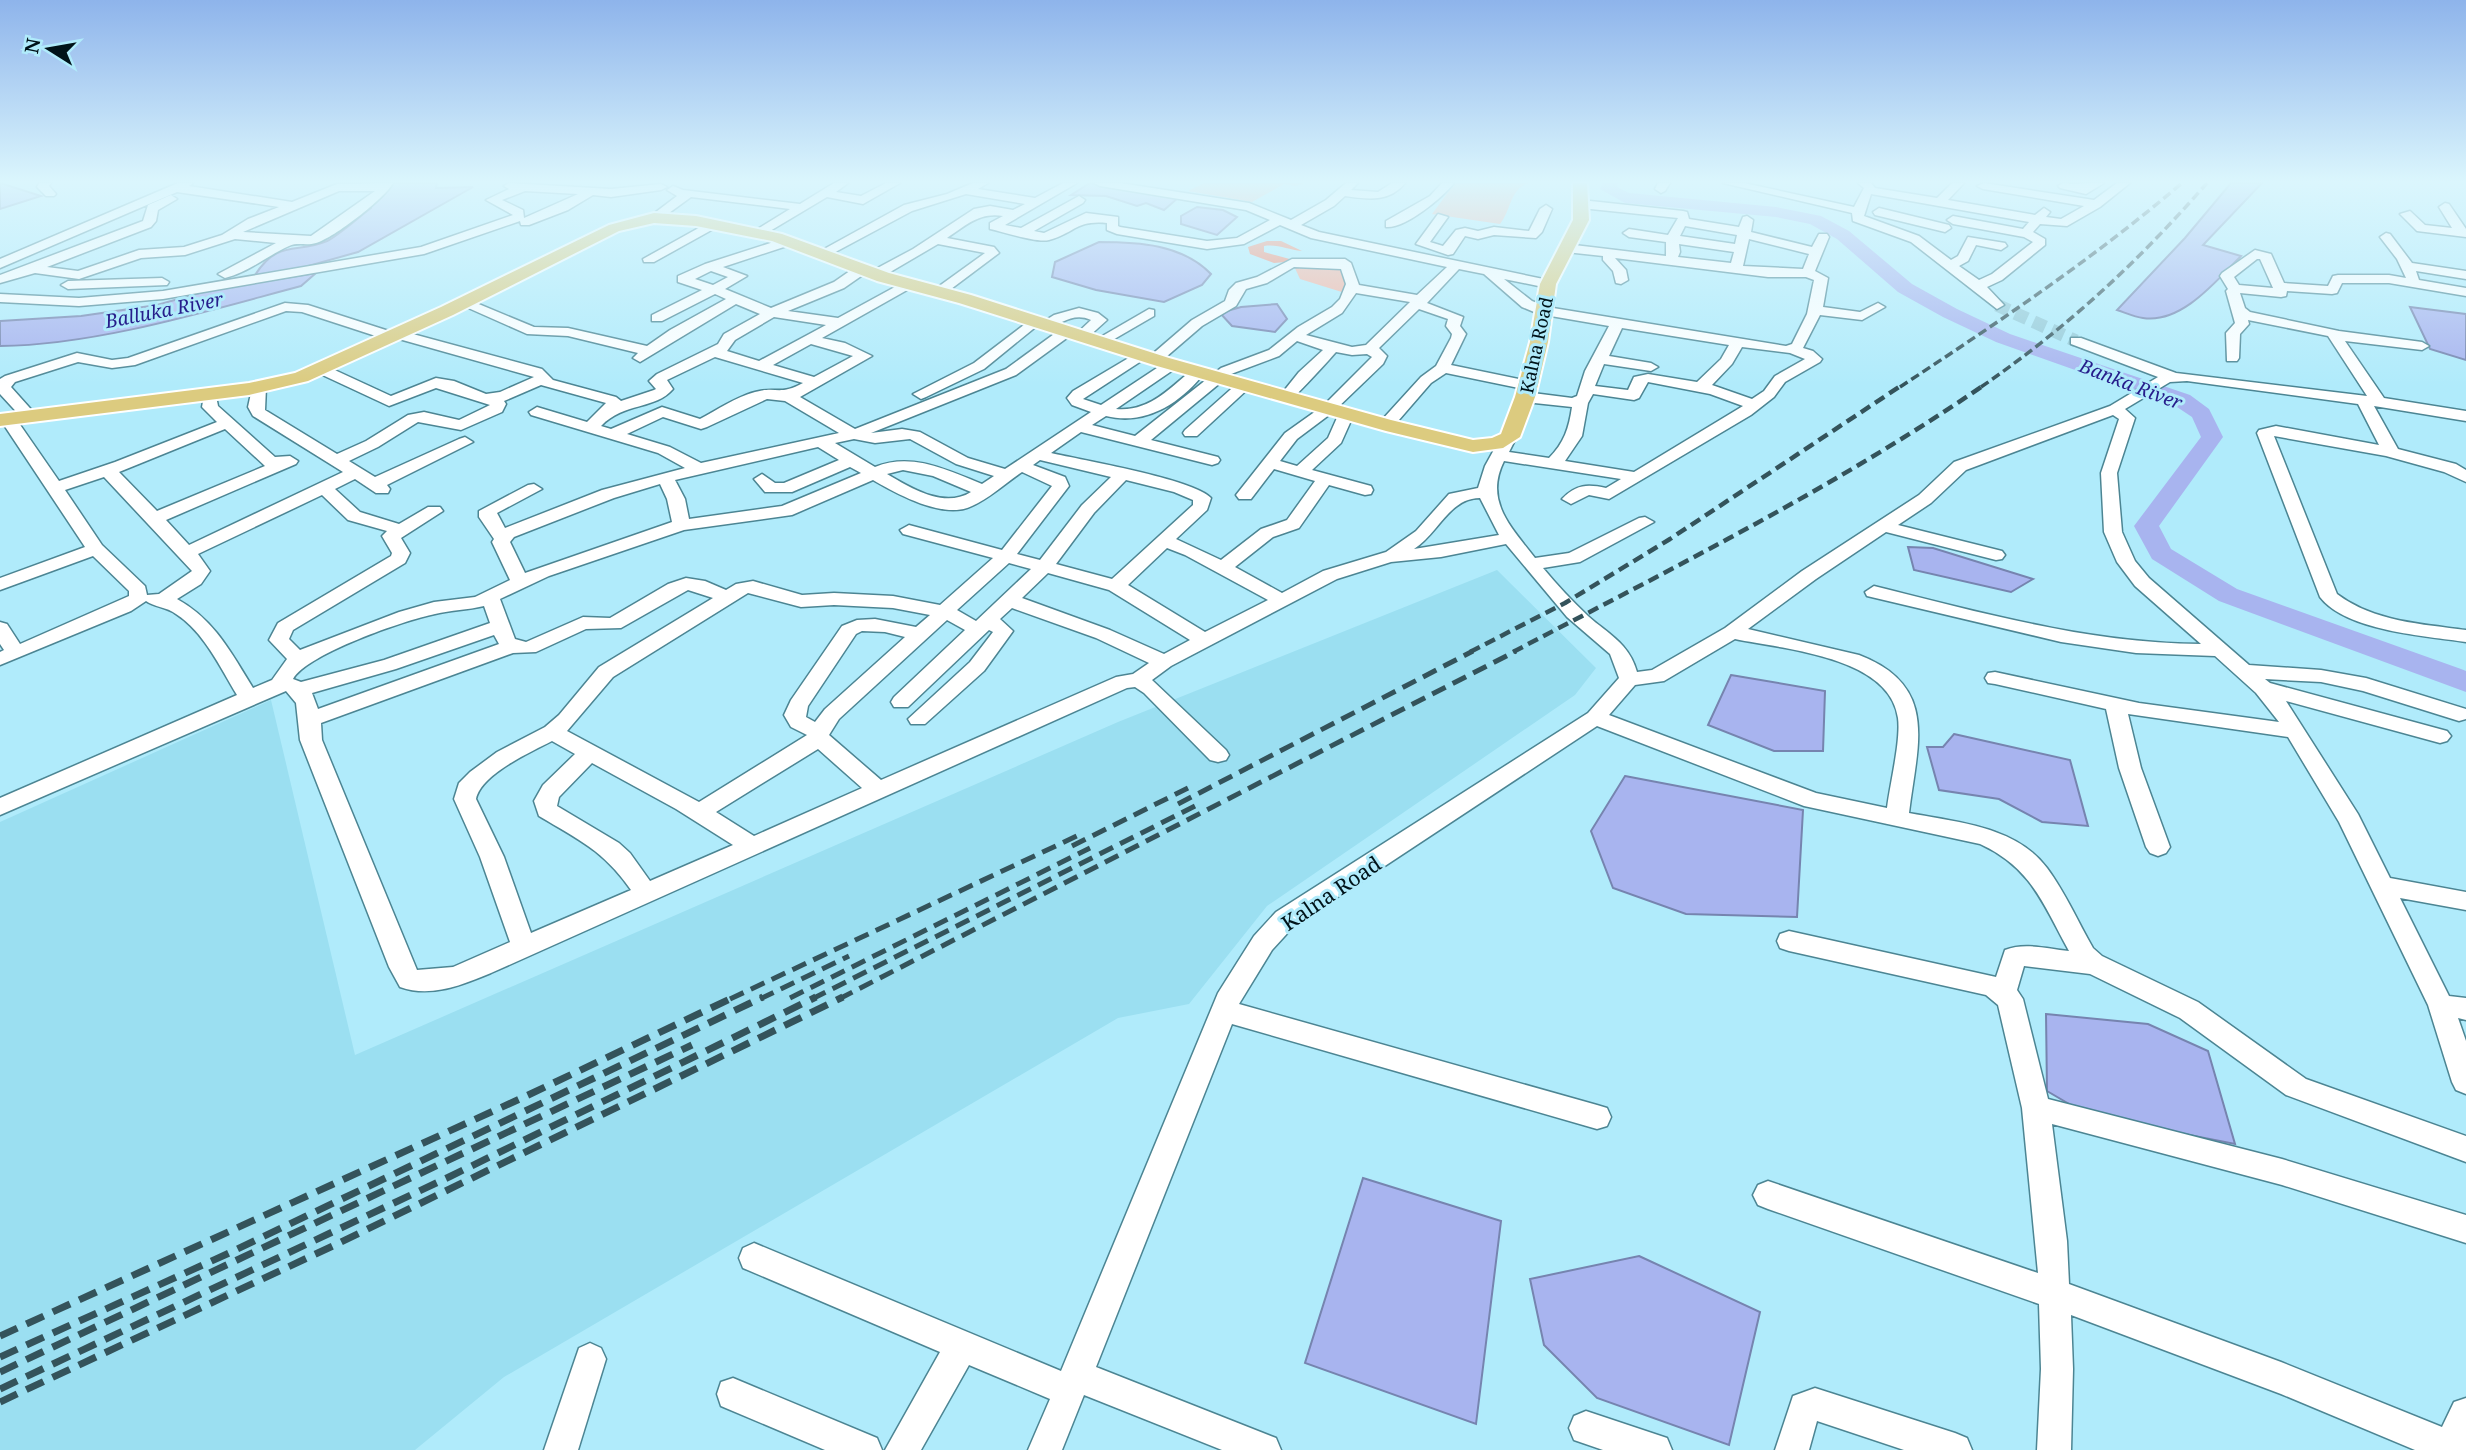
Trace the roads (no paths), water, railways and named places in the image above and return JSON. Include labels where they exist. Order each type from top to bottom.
[{"type":"main road","points":[[4,419],[258,387],[321,369],[464,303],[567,251]]},
{"type":"main road","points":[[813,251],[909,285],[1156,360],[1387,425],[1500,453]]},
{"type":"main road","name":"Kalna Road","points":[[1500,453],[1518,421],[1527,391],[1550,280],[1565,251]]},
{"type":"street","points":[[1,263],[30,251]]},
{"type":"street","points":[[0,279],[75,251]]},
{"type":"street","points":[[27,269],[79,275],[139,254],[185,251]]},
{"type":"street","points":[[0,279],[86,286],[217,275],[243,268],[272,251]]},
{"type":"street","points":[[0,298],[79,302],[133,299],[421,251]]},
{"type":"street","points":[[649,259],[664,251]]},
{"type":"street","points":[[760,251],[682,279],[715,289],[772,313],[838,322]]},
{"type":"street","points":[[821,254],[827,251]]},
{"type":"street","points":[[591,427],[624,403],[649,399],[661,393],[665,389],[657,381],[724,347],[729,337],[772,313],[914,251]]},
{"type":"street","points":[[938,292],[993,253],[990,251]]},
{"type":"street","points":[[1389,251],[1488,272],[1550,280]]},
{"type":"street","points":[[1445,251],[1550,280]]},
{"type":"street","points":[[1587,251],[1768,273],[1808,272],[1821,278],[1805,336],[1797,348],[1791,349]]},
{"type":"street","points":[[1616,251],[1609,260],[1619,270],[1621,280]]},
{"type":"street","points":[[1670,260],[1674,251]]},
{"type":"street","points":[[1732,268],[1737,265],[1741,251]]},
{"type":"street","points":[[1808,272],[1815,251]]},
{"type":"street","points":[[1931,251],[1978,286],[1997,305]]},
{"type":"street","points":[[1949,266],[1963,258],[1967,251]]},
{"type":"street","points":[[1978,286],[1997,277],[2030,251]]},
{"type":"street","points":[[2396,251],[2408,266],[2416,284]]},
{"type":"street","points":[[2232,358],[2233,333],[2242,324],[2233,291],[2235,289],[2227,276],[2252,255],[2265,255],[2282,292],[2235,289]]},
{"type":"street","points":[[823,443],[913,495],[946,505],[964,503],[1104,411],[1197,323],[1231,303],[1236,290],[1241,286],[1262,280],[1292,263],[1345,264],[1351,273],[1352,288],[1346,302],[1274,353],[1234,367],[1138,442]]},
{"type":"street","points":[[1296,336],[1330,348],[1352,351],[1370,349],[1456,265]]},
{"type":"street","points":[[2408,266],[2466,275]]},
{"type":"street","points":[[657,318],[740,276],[710,267]]},
{"type":"street","points":[[2270,270],[2315,276]]},
{"type":"street","points":[[2432,270],[2442,288]]},
{"type":"street","points":[[1488,272],[1527,304],[1544,311],[1617,324],[1700,387],[1754,405]]},
{"type":"street","points":[[2280,287],[2333,290],[2338,279],[2389,279],[2466,292]]},
{"type":"street","points":[[762,365],[909,285]]},
{"type":"street","points":[[1352,288],[1420,302],[1456,317],[1453,326],[1459,339],[1443,362],[1443,368]]},
{"type":"street","points":[[464,303],[532,331],[568,332],[644,356],[686,326],[736,299]]},
{"type":"street","points":[[29,416],[2,388],[10,379],[77,357],[112,364],[130,362],[285,307],[303,308],[537,372],[542,379]]},
{"type":"street","points":[[1814,310],[1863,316],[1878,307]]},
{"type":"street","points":[[2239,310],[2249,316],[2325,330],[2335,335],[2422,346]]},
{"type":"street","points":[[502,537],[608,494],[700,469],[856,434],[1011,372],[1100,320],[1071,312],[1039,323],[979,366],[910,399]]},
{"type":"street","points":[[1099,342],[1149,313]]},
{"type":"street","points":[[1554,463],[1576,434],[1583,396],[1592,371],[1617,324]]},
{"type":"street","points":[[2335,335],[2371,401],[2391,452]]},
{"type":"street","points":[[789,397],[865,356],[840,346],[808,339]]},
{"type":"street","points":[[2076,341],[2170,377],[2371,401],[2466,416]]},
{"type":"street","points":[[1700,387],[1727,361],[1737,343]]},
{"type":"street","points":[[1571,499],[1586,489],[1609,494],[1754,405],[1769,394],[1780,379],[1815,359],[1791,349],[1737,343],[1658,355],[1600,359]]},
{"type":"street","points":[[1287,397],[1330,348]]},
{"type":"street","points":[[1245,495],[1291,436],[1337,411],[1378,361],[1380,356],[1370,349]]},
{"type":"street","points":[[715,352],[814,382]]},
{"type":"street","points":[[1443,368],[1527,391],[1583,396],[1634,395],[1639,380],[1658,355]]},
{"type":"street","points":[[1156,360],[1074,398],[1077,402],[1104,411],[1124,416],[1141,415],[1164,402],[1198,372]]},
{"type":"street","points":[[1387,425],[1426,380],[1443,368]]},
{"type":"street","points":[[321,369],[389,401],[401,399],[437,383],[480,398],[490,398],[542,379],[611,400],[615,403],[611,410]]},
{"type":"street","points":[[1389,557],[1426,531],[1450,499],[1469,492],[1486,493],[1491,507],[1511,538],[1532,564],[1584,624],[1618,648],[1629,679],[1657,676],[1732,632],[1809,575],[1886,527],[1925,499],[1960,466],[2120,406],[2170,377]]},
{"type":"street","points":[[1191,433],[1244,385]]},
{"type":"street","points":[[258,387],[256,401],[260,413],[378,487],[465,442]]},
{"type":"street","points":[[210,394],[209,407],[271,462],[290,461]]},
{"type":"street","points":[[614,434],[662,412],[701,424],[757,396],[777,394],[789,397],[856,434],[878,439],[906,433],[914,435],[962,461],[1059,481],[1061,486],[1007,555],[922,635],[832,713],[818,735],[796,755],[699,811]]},
{"type":"street","points":[[336,461],[372,444],[414,418],[424,417],[465,425],[497,409],[498,404],[490,398]]},
{"type":"street","points":[[2120,406],[2127,418],[2109,473],[2116,544],[2142,582],[2263,688],[2281,708],[2350,820],[2382,885],[2454,1007],[2466,1082]]},
{"type":"street","points":[[1300,472],[1311,459],[1335,440],[1337,411]]},
{"type":"street","points":[[537,412],[676,454],[700,469]]},
{"type":"street","points":[[4,419],[96,549],[138,590],[138,598]]},
{"type":"street","points":[[55,488],[108,471],[227,423]]},
{"type":"street","points":[[1080,427],[1212,460]]},
{"type":"street","points":[[2463,473],[2403,458],[2391,452],[2276,431],[2265,433],[2329,597],[2347,610],[2375,619],[2466,636]]},
{"type":"street","points":[[1473,446],[1633,479]]},
{"type":"street","points":[[153,519],[317,449]]},
{"type":"street","name":"Kalna Road","points":[[1486,493],[1488,480],[1500,453]]},
{"type":"street","points":[[1038,455],[1180,488],[1202,498],[1201,506],[1116,586]]},
{"type":"street","points":[[762,479],[772,488],[786,488],[852,460]]},
{"type":"street","points":[[1269,463],[1365,490]]},
{"type":"street","points":[[984,491],[925,469],[892,466],[786,512],[681,525],[542,572],[489,598],[405,616],[298,659],[290,666],[290,686],[310,719],[311,740],[409,980],[440,982],[646,894],[1123,682],[1138,680],[1164,662],[1330,575],[1389,557],[1441,552],[1511,538]]},
{"type":"street","points":[[108,471],[201,571],[194,580],[163,600]]},
{"type":"street","points":[[186,553],[355,473]]},
{"type":"street","points":[[901,702],[1045,566],[1088,509],[1123,474]]},
{"type":"street","points":[[666,478],[676,499],[681,525]]},
{"type":"street","points":[[1222,568],[1267,534],[1293,524],[1325,479]]},
{"type":"street","points":[[323,487],[354,516],[402,530]]},
{"type":"street","points":[[520,582],[500,541],[502,537],[488,517],[488,511],[534,489]]},
{"type":"street","points":[[298,659],[279,640],[285,628],[399,559],[401,552],[391,537],[434,511]]},
{"type":"street","points":[[1532,564],[1574,558],[1645,522]]},
{"type":"street","points":[[1886,527],[1996,555]]},
{"type":"street","points":[[909,530],[1116,586],[1205,641]]},
{"type":"street","points":[[1162,540],[1282,600]]},
{"type":"street","points":[[0,584],[96,549]]},
{"type":"street","points":[[310,719],[511,647],[529,648],[583,623],[614,624],[686,584],[698,585],[724,596]]},
{"type":"street","points":[[524,947],[492,857],[465,799],[467,789],[505,757],[552,732],[591,693],[606,672],[724,596],[747,586],[788,599],[873,600],[946,612],[1003,631],[982,660],[918,719]]},
{"type":"street","points":[[1874,592],[2073,638],[2165,650],[2220,650]]},
{"type":"street","points":[[0,628],[7,656],[124,607],[138,598],[175,603],[205,629],[248,697]]},
{"type":"street","points":[[489,598],[511,647]]},
{"type":"street","points":[[1008,600],[1103,634],[1164,662]]},
{"type":"street","points":[[879,791],[818,735],[798,722],[794,715],[849,630],[857,625],[869,624],[922,635]]},
{"type":"street","points":[[0,807],[248,697],[389,666],[500,626]]},
{"type":"street","points":[[1732,632],[1844,657],[1881,673],[1907,708],[1909,720],[1897,818]]},
{"type":"street","points":[[2243,671],[2321,676],[2354,682],[2459,714]]},
{"type":"street","points":[[1995,678],[2115,705],[2295,731]]},
{"type":"street","name":"Kalna Road","points":[[1045,1450],[1240,976],[1263,943],[1285,919],[1595,719],[1629,679]]},
{"type":"street","points":[[1138,680],[1151,688],[1218,755]]},
{"type":"street","points":[[2263,688],[2440,736]]},
{"type":"street","points":[[2115,705],[2130,768],[2158,847]]},
{"type":"street","points":[[1595,719],[1812,800],[1985,837],[2012,849],[2038,873],[2084,955],[2092,964]]},
{"type":"street","points":[[552,732],[699,811],[753,846]]},
{"type":"street","points":[[590,752],[551,791],[545,801],[547,810],[611,849],[622,859],[646,894]]},
{"type":"street","points":[[2382,885],[2466,901]]},
{"type":"street","points":[[1789,941],[1993,986],[2010,999],[2036,1108],[2052,1241],[2057,1369],[2054,1450]]},
{"type":"street","points":[[2004,992],[2014,957],[2019,955],[2092,964],[2158,992],[2189,1010],[2274,1074],[2296,1087],[2466,1149]]},
{"type":"street","points":[[1225,1012],[1597,1117]]},
{"type":"street","points":[[2036,1108],[2282,1172],[2466,1229]]},
{"type":"street","points":[[1768,1195],[2327,1395],[2448,1449],[2466,1415]]},
{"type":"street","points":[[754,1258],[962,1345],[1264,1450]]},
{"type":"street","points":[[902,1450],[962,1345]]},
{"type":"street","points":[[561,1450],[590,1359]]},
{"type":"street","points":[[733,1394],[865,1450]]},
{"type":"street","points":[[1792,1450],[1805,1408],[1815,1404],[1955,1450]]},
{"type":"street","points":[[1586,1428],[1656,1450]]},
{"type":"water","points":[[360,251],[294,270],[255,275],[263,264],[280,252]]},
{"type":"water","points":[[1080,251],[1172,251],[1187,256],[1211,274],[1202,285],[1164,302],[1096,290],[1052,277],[1055,262]]},
{"type":"water","points":[[2173,251],[2223,251],[2241,256],[2198,298],[2171,314],[2143,318],[2117,310]]},
{"type":"water","name":"Balluka River","points":[[316,273],[301,286],[152,325],[75,340],[0,346],[0,321],[81,316],[157,305],[210,290]]},
{"type":"water","points":[[1277,304],[1287,319],[1275,332],[1232,326],[1220,313],[1241,307]]},
{"type":"water","points":[[2410,307],[2466,314],[2466,360],[2430,349]]},
{"type":"water","points":[[1908,547],[1933,548],[2033,579],[2011,592],[1914,570]]},
{"type":"water","points":[[1731,675],[1825,691],[1823,751],[1774,751],[1708,725]]},
{"type":"water","points":[[1954,734],[2070,760],[2088,826],[2042,822],[1999,799],[1939,790],[1927,747],[1943,747]]},
{"type":"water","points":[[1625,776],[1803,810],[1797,917],[1686,914],[1613,888],[1591,831]]},
{"type":"water","points":[[2046,1014],[2148,1024],[2208,1051],[2235,1144],[2088,1115],[2047,1091]]},
{"type":"water","points":[[1363,1178],[1501,1221],[1476,1424],[1305,1363]]},
{"type":"water","points":[[1639,1256],[1760,1312],[1729,1445],[1597,1398],[1544,1345],[1530,1279]]},
{"type":"waterway","name":"Banka River","points":[[1861,251],[1905,288],[1950,313],[2003,338],[2182,400],[2201,414],[2212,437],[2146,526],[2161,554],[2228,595],[2451,675],[2466,683]]},
{"type":"tunnel","points":[[1997,305],[2076,341]]},
{"type":"railway","points":[[1900,387],[2096,251]]},
{"type":"railway","points":[[1981,387],[2073,317],[2144,251]]},
{"type":"railway","points":[[1470,652],[1565,603],[1670,539],[1902,385]]},
{"type":"railway","points":[[1513,652],[1811,493],[1981,387]]},
{"type":"railway","points":[[1178,804],[1473,651]]},
{"type":"railway","points":[[841,998],[1516,651]]},
{"type":"railway","points":[[1072,846],[1188,788]]},
{"type":"railway","points":[[815,998],[1195,806]]},
{"type":"railway","points":[[730,999],[1079,835]]},
{"type":"railway","points":[[790,998],[1090,848]]},
{"type":"railway","points":[[760,999],[849,956]]},
{"type":"railway","points":[[0,1336],[524,1097],[734,997]]},
{"type":"railway","points":[[0,1357],[227,1254],[763,997]]},
{"type":"railway","points":[[0,1389],[451,1176],[815,998]]},
{"type":"railway","points":[[0,1402],[337,1244],[841,998]]},
{"type":"railway","points":[[0,1372],[692,1045]]}]
